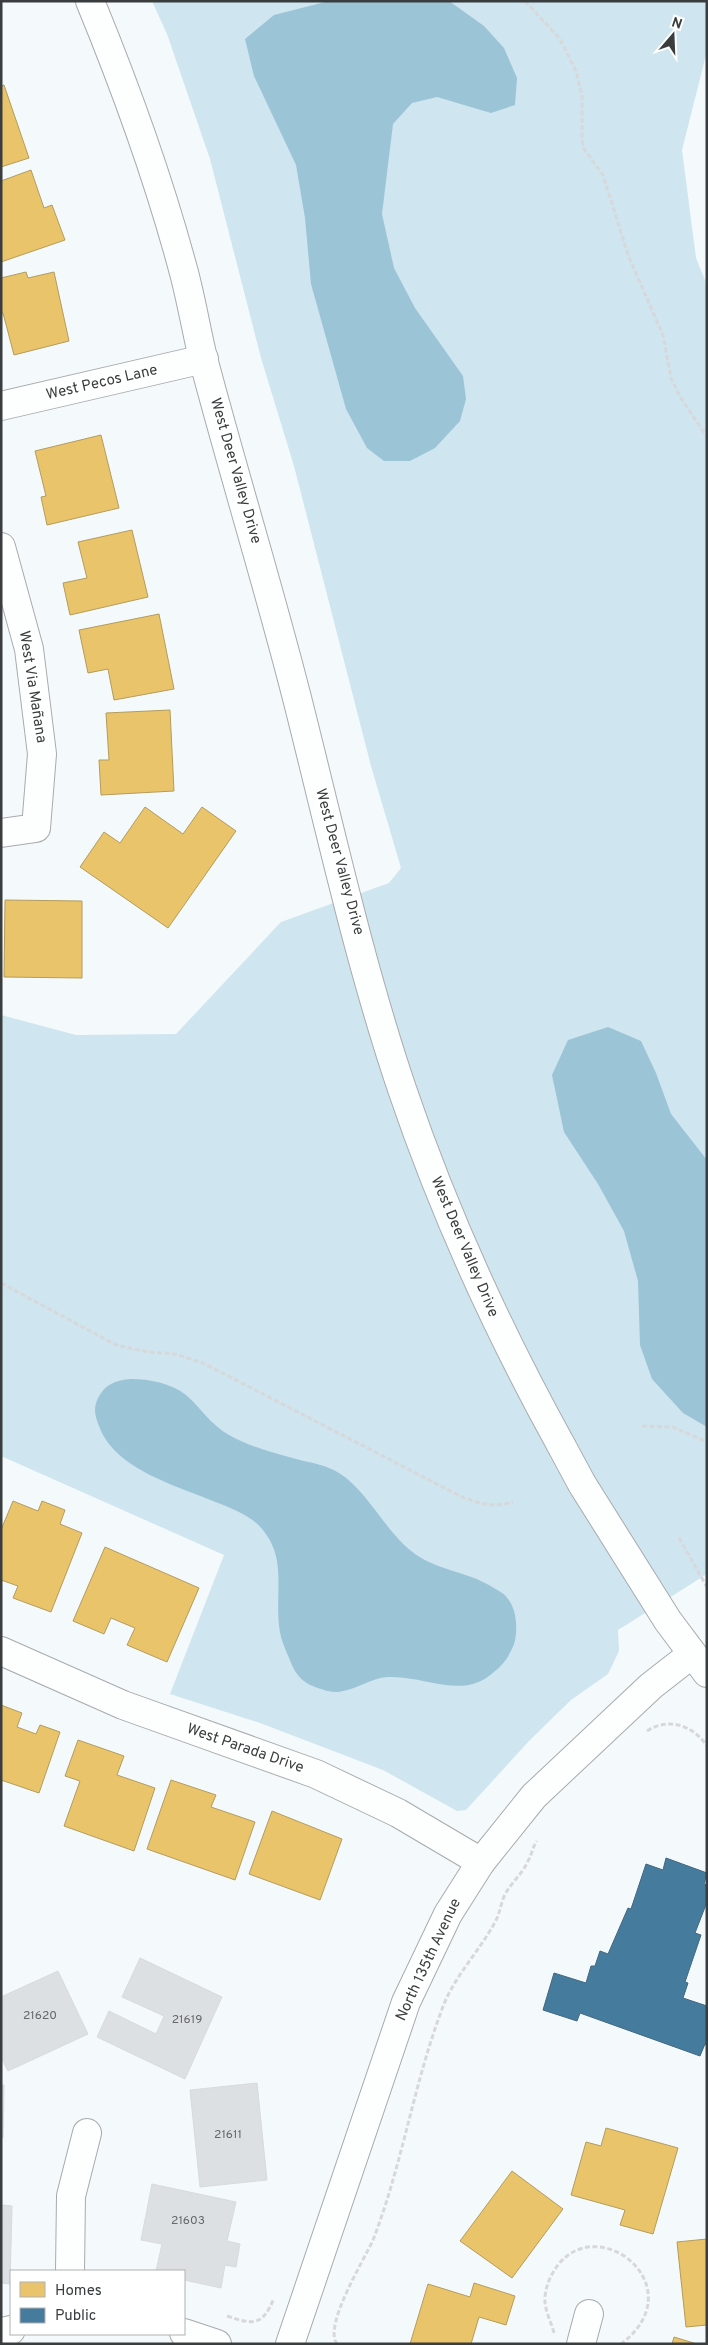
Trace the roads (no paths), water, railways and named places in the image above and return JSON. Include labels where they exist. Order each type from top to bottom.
[{"type":"street","name":"West Deer Valley Drive","points":[[90,1],[136,124],[182,268],[204,359],[263,569],[344,886],[401,1087],[443,1200],[476,1280],[531,1391],[582,1484],[668,1621],[699,1664]]},
{"type":"street","name":"West Pecos Lane","points":[[1,406],[204,359]]},
{"type":"street","name":"West Via Mañana","points":[[1,547],[29,649],[42,754],[36,828],[1,833]]},
{"type":"street","name":"West Parada Drive","points":[[1,1651],[123,1705],[316,1774],[398,1812],[481,1862]]},
{"type":"street","name":"North 135th Avenue","points":[[290,2344],[406,2002],[448,1914],[481,1862],[534,1796],[651,1686],[699,1664]]},
{"type":"street","points":[[70,2270],[71,2196],[87,2133]]},
{"type":"street","points":[[581,2344],[589,2314]]},
{"type":"street","points":[[185,2333],[216,2344]]},
{"type":"water","points":[[329,1],[449,1],[484,26],[504,48],[517,78],[515,105],[491,113],[437,97],[412,103],[393,124],[382,214],[394,268],[415,308],[463,376],[466,399],[460,421],[435,448],[410,461],[384,461],[367,448],[346,409],[311,284],[305,218],[296,165],[254,76],[245,39],[274,15]]},
{"type":"water","points":[[608,1027],[641,1041],[656,1073],[671,1114],[707,1160],[707,1427],[683,1413],[652,1379],[640,1345],[638,1281],[624,1231],[598,1184],[564,1132],[552,1075],[568,1040]]},
{"type":"water","points":[[131,1379],[160,1382],[174,1387],[186,1395],[223,1431],[237,1439],[273,1453],[325,1467],[339,1473],[359,1490],[395,1535],[415,1554],[434,1564],[475,1578],[502,1593],[511,1604],[516,1621],[514,1644],[506,1660],[482,1680],[470,1685],[443,1685],[402,1677],[388,1677],[375,1679],[338,1692],[321,1689],[305,1682],[293,1668],[281,1637],[278,1618],[277,1561],[272,1544],[259,1525],[236,1510],[150,1475],[119,1454],[107,1441],[96,1419],[96,1402],[108,1386],[120,1380]]}]
